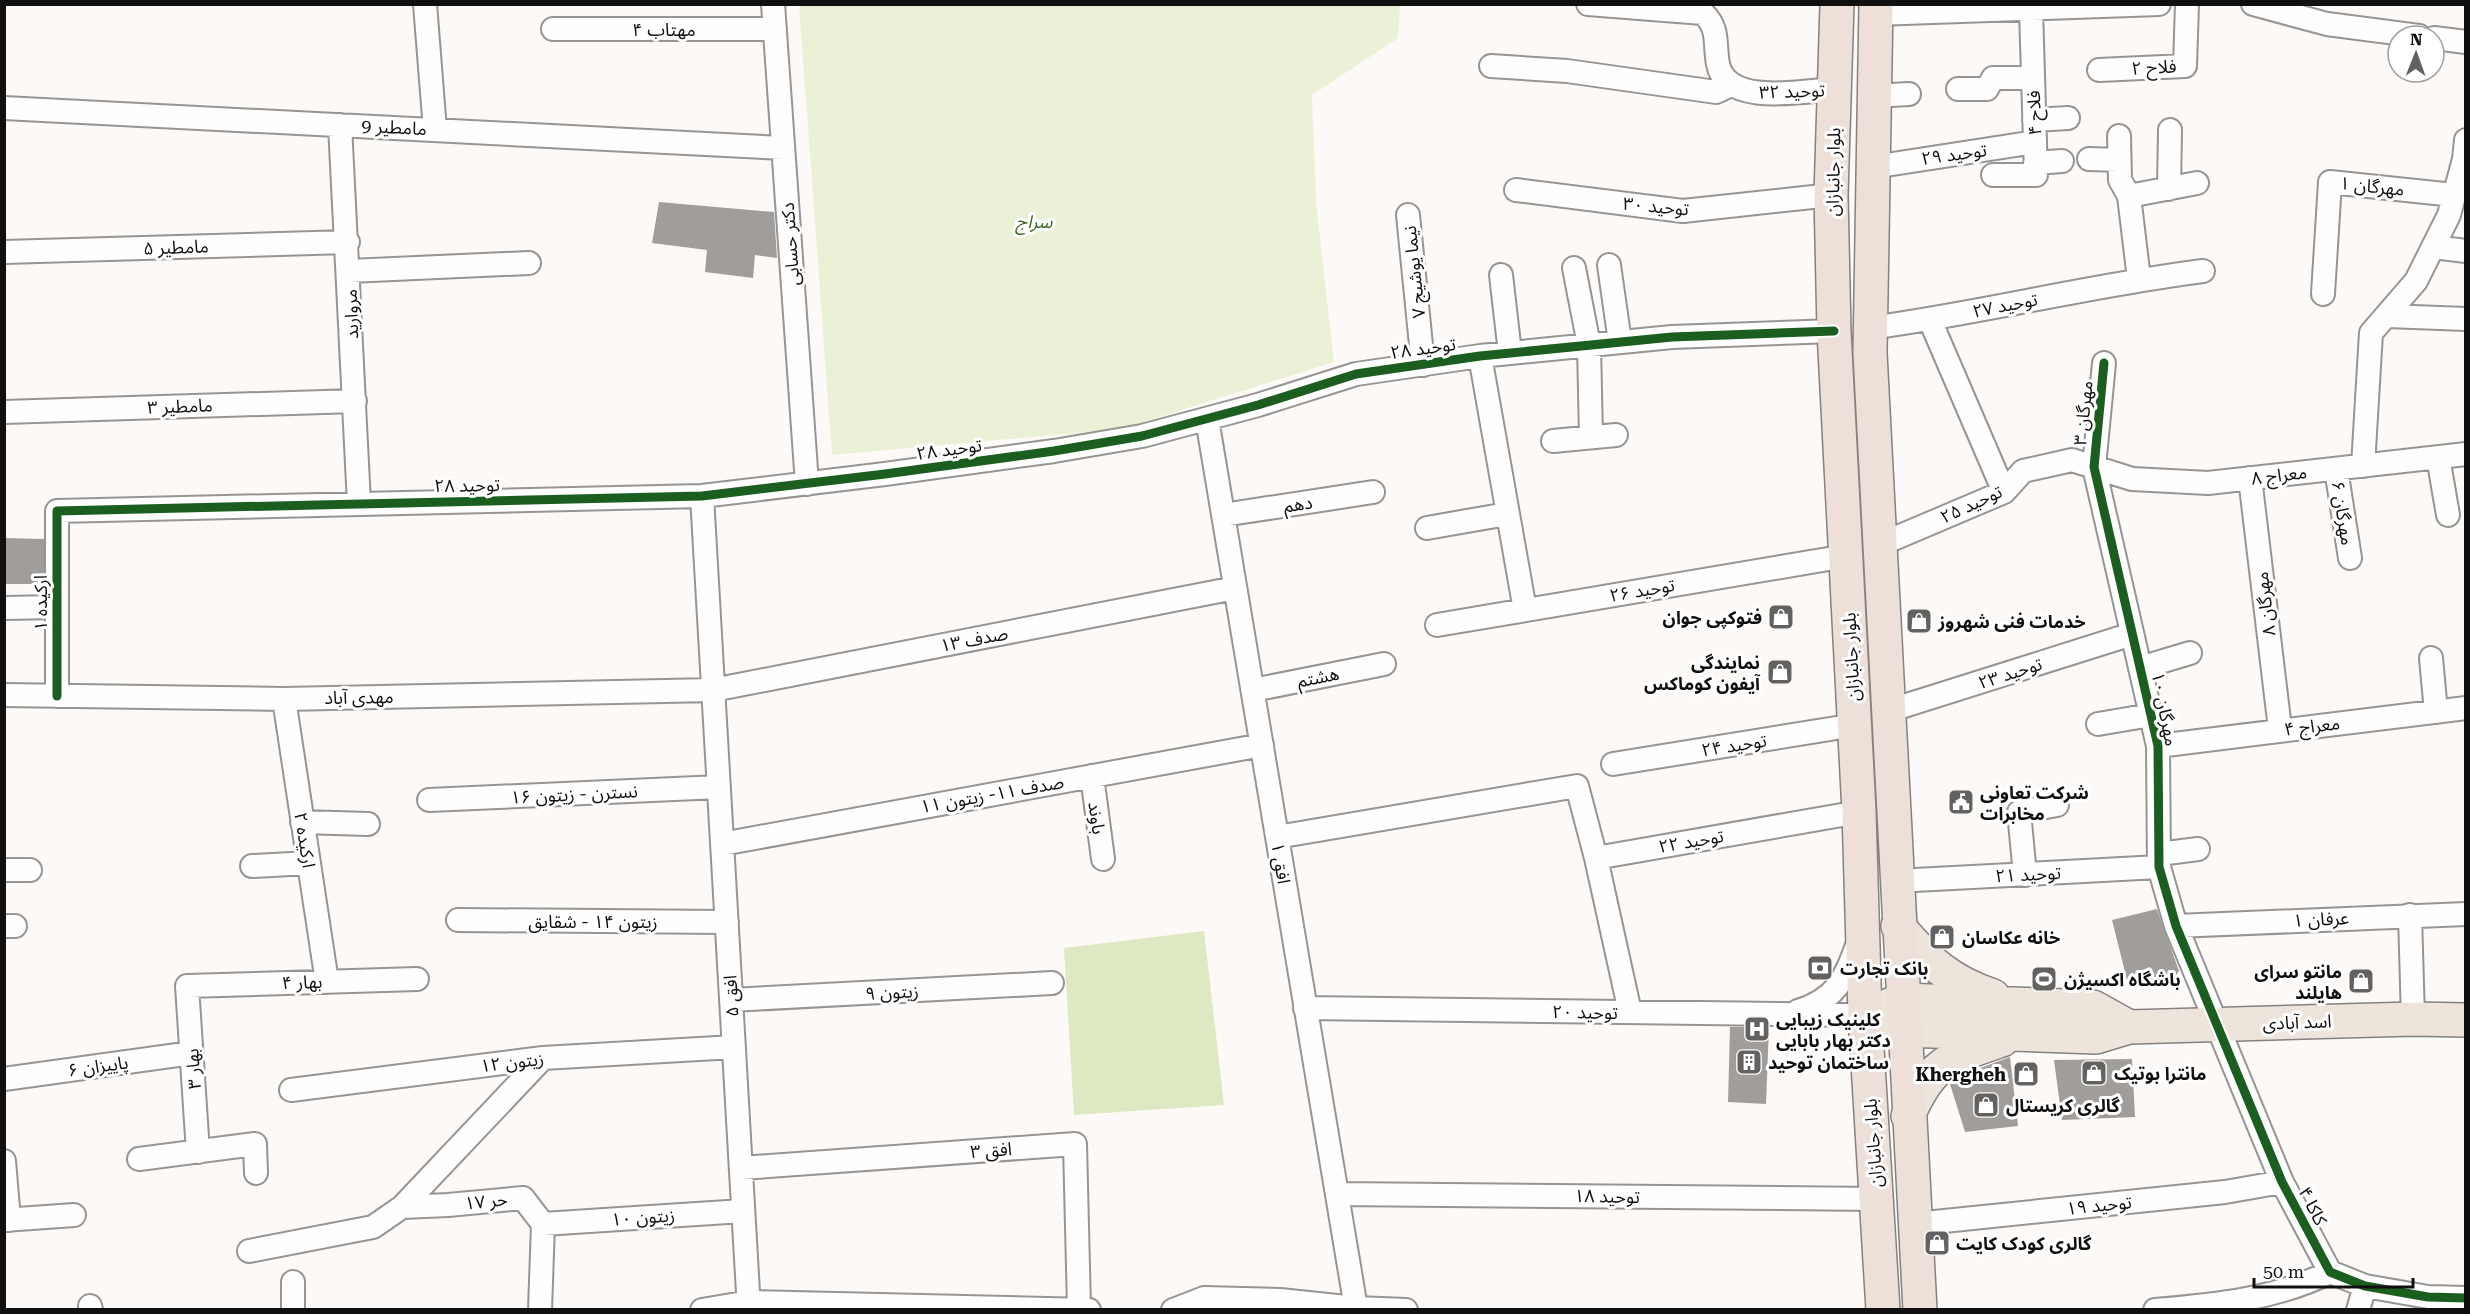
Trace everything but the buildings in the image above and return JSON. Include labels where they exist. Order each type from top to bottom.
[{"type":"highway","name":"بلوار جانبازان","points":[[1837,4],[1831,195],[1834,331],[1859,812],[1865,1015],[1883,1310]]},
{"type":"highway","name":"بلوار جانبازان","points":[[1876,9],[1870,328],[1898,926],[1920,1310]]},
{"type":"main road","points":[[1898,926],[1927,959],[1948,977],[2020,1019],[1938,1068],[1920,1087],[1908,1116]]},
{"type":"main road","name":"اسد آبادی","points":[[1865,1015],[2020,1019],[2096,1037],[2129,1027],[2413,1019],[2466,1020]]},
{"type":"street","points":[[425,4],[435,129]]},
{"type":"street","name":"دکتر حسابی","points":[[773,4],[807,484]]},
{"type":"street","points":[[1491,66],[1567,71],[1716,92],[1731,85],[1718,67],[1712,13],[1588,4]]},
{"type":"street","points":[[1876,9],[2031,9],[2053,6],[2159,4]]},
{"type":"street","name":"فلاح ۲","points":[[2099,70],[2185,66],[2187,4]]},
{"type":"street","points":[[2253,4],[2329,14],[2386,28]]},
{"type":"street","name":"فلاح ۴","points":[[2031,9],[2035,142]]},
{"type":"street","name":"مهتاب ۴","points":[[553,28],[775,29]]},
{"type":"street","points":[[2446,40],[2466,42]]},
{"type":"street","points":[[1958,89],[1987,89],[1993,78],[2033,78]]},
{"type":"street","name":"توحید ۳۲","points":[[1731,85],[1753,94],[1834,89]]},
{"type":"street","points":[[1874,96],[1910,94]]},
{"type":"street","name":"مامطیر 9","points":[[4,108],[783,148]]},
{"type":"street","points":[[2035,142],[2068,118]]},
{"type":"street","name":"مروارید","points":[[340,125],[348,242],[359,504]]},
{"type":"street","points":[[2169,189],[2170,130]]},
{"type":"street","points":[[2119,136],[2120,180],[2129,196],[2139,279]]},
{"type":"street","points":[[2363,466],[2371,333],[2416,281],[2449,215],[2464,159],[2466,140]]},
{"type":"street","points":[[2035,142],[2062,161]]},
{"type":"street","points":[[1993,175],[2036,175],[2035,142]]},
{"type":"street","name":"توحید ۲۹","points":[[1873,166],[2035,142]]},
{"type":"street","points":[[2089,159],[2119,160]]},
{"type":"street","name":"مهرگان ۱","points":[[2323,294],[2330,182],[2454,195]]},
{"type":"street","points":[[2129,196],[2197,183]]},
{"type":"street","name":"توحید ۳۰","points":[[1516,190],[1683,212],[1831,195]]},
{"type":"street","name":"نیما یوشیج ۷","points":[[1408,215],[1424,364]]},
{"type":"street","name":"مامطیر ۵","points":[[4,252],[348,242]]},
{"type":"street","points":[[2433,247],[2466,251]]},
{"type":"street","points":[[349,271],[529,263]]},
{"type":"street","points":[[1609,265],[1620,342]]},
{"type":"street","points":[[1574,268],[1589,345],[1591,437]]},
{"type":"street","name":"توحید ۲۷","points":[[1870,328],[1930,320],[2139,279],[2203,271]]},
{"type":"street","points":[[1501,275],[1510,353]]},
{"type":"street","points":[[2387,316],[2466,319]]},
{"type":"street","points":[[1930,320],[2004,492]]},
{"type":"street","name":"توحید ۲۸","points":[[57,511],[302,514],[359,504],[702,496],[1054,451],[1142,436],[1356,374],[1424,364],[1480,356],[1672,337],[1834,331]]},
{"type":"street","name":"توحید ۲۸","points":[[1480,356],[1525,610]]},
{"type":"street","name":"مهرگان ۳","points":[[2094,467],[2104,363]]},
{"type":"street","name":"مامطیر ۳","points":[[4,412],[355,401]]},
{"type":"street","name":"افق ۱","points":[[1207,419],[1356,1308]]},
{"type":"street","points":[[1553,441],[1616,435]]},
{"type":"street","name":"معراج ۸","points":[[2094,467],[2132,479],[2208,483],[2466,454]]},
{"type":"street","points":[[2438,457],[2448,515]]},
{"type":"street","name":"توحید ۲۵","points":[[1879,545],[2004,492],[2023,471],[2072,460],[2094,467]]},
{"type":"street","name":"مهرگان ۱۰","points":[[2094,467],[2158,746],[2159,860],[2176,926],[2215,1024]]},
{"type":"street","name":"مهرگان ۶","points":[[2336,469],[2350,558]]},
{"type":"street","name":"مهرگان ۸","points":[[2250,478],[2280,729]]},
{"type":"street","name":"دهم","points":[[1223,515],[1373,492]]},
{"type":"street","points":[[702,496],[713,690]]},
{"type":"street","name":"ارکیده ۱","points":[[57,511],[57,696]]},
{"type":"street","points":[[1426,528],[1507,514]]},
{"type":"street","name":"توحید ۲۶","points":[[1437,625],[1846,555]]},
{"type":"street","name":"صدف ۱۳","points":[[713,690],[1235,588]]},
{"type":"street","points":[[5,608],[56,607]]},
{"type":"street","name":"توحید ۲۳","points":[[1888,711],[2132,634]]},
{"type":"street","points":[[2140,668],[2190,653]]},
{"type":"street","points":[[2432,658],[2436,712]]},
{"type":"street","name":"هشتم","points":[[1252,690],[1384,664]]},
{"type":"street","name":"مهدی آباد","points":[[4,695],[284,699],[713,690]]},
{"type":"street","name":"افق ۵","points":[[713,690],[749,1306]]},
{"type":"street","name":"ارکیده ۲","points":[[284,699],[327,982]]},
{"type":"street","name":"معراج ۴","points":[[2158,746],[2280,729],[2466,708]]},
{"type":"street","points":[[2098,724],[2151,715]]},
{"type":"street","name":"توحید ۲۴","points":[[1613,764],[1855,725]]},
{"type":"street","name":"صدف ۱۱- زیتون ۱۱","points":[[722,844],[1262,745]]},
{"type":"street","name":"باوند","points":[[1092,776],[1103,859]]},
{"type":"street","points":[[1277,837],[1577,786],[1596,858],[1630,1012]]},
{"type":"street","name":"نسترن - زیتون ۱۶","points":[[429,800],[719,787]]},
{"type":"street","points":[[2025,874],[2019,812],[2057,805]]},
{"type":"street","name":"توحید ۲۲","points":[[1596,858],[1859,812]]},
{"type":"street","points":[[302,822],[369,824]]},
{"type":"street","name":"توحید ۲۱","points":[[1896,881],[2025,874],[2159,860],[2198,849]]},
{"type":"street","points":[[252,866],[309,862]]},
{"type":"street","points":[[4,870],[30,870]]},
{"type":"street","name":"عرفان ۱","points":[[2176,926],[2466,914]]},
{"type":"street","points":[[2410,915],[2413,1019]]},
{"type":"street","name":"زیتون ۱۴ - شقایق","points":[[459,920],[727,921]]},
{"type":"street","points":[[1785,1014],[1823,1001],[1844,981],[1863,930]]},
{"type":"street","name":"بهار ۴","points":[[187,986],[417,979]]},
{"type":"street","name":"زیتون ۹","points":[[731,1000],[1053,983]]},
{"type":"street","name":"بهار ۳","points":[[187,986],[198,1152]]},
{"type":"street","name":"توحید ۲۰","points":[[1305,1008],[1865,1015]]},
{"type":"street","name":"کاکا ۴","points":[[2215,1024],[2282,1182],[2330,1272]]},
{"type":"street","name":"زیتون ۱۲","points":[[291,1090],[543,1058],[734,1047]]},
{"type":"street","name":"پاییزان ۶","points":[[4,1079],[192,1053]]},
{"type":"street","points":[[249,1251],[373,1227],[402,1207],[543,1058]]},
{"type":"street","points":[[139,1159],[255,1144],[256,1173]]},
{"type":"street","name":"افق ۳","points":[[741,1168],[1075,1144],[1079,1309]]},
{"type":"street","points":[[4,1161],[7,1220],[74,1215]]},
{"type":"street","name":"توحید ۱۹","points":[[1915,1224],[2225,1192],[2282,1182]]},
{"type":"street","name":"توحید ۱۸","points":[[1337,1194],[1876,1199]]},
{"type":"street","name":"حر ۱۷","points":[[402,1207],[523,1198],[543,1224]]},
{"type":"street","name":"زیتون ۱۰","points":[[543,1224],[743,1211]]},
{"type":"street","points":[[540,1310],[543,1224]]},
{"type":"street","points":[[2155,1310],[2219,1305],[2303,1285],[2330,1272],[2365,1286],[2428,1303],[2466,1298]]},
{"type":"street","points":[[293,1282],[294,1310]]},
{"type":"street","points":[[2358,1310],[2365,1286]]},
{"type":"street","points":[[1173,1310],[1204,1298],[1280,1300],[1356,1308],[1406,1310]]},
{"type":"street","points":[[702,1310],[749,1306],[1089,1310]]},
{"type":"green space","name":"سراج","points":[[799,5],[1400,5],[1398,38],[1312,95],[1316,203],[1334,362],[1121,429],[832,455]]},
{"type":"green space","points":[[1204,931],[1224,1105],[1074,1115],[1064,948]]},
{"type":"cycle path","points":[[57,696],[57,511],[702,496],[1054,451],[1142,436],[1258,405],[1356,374],[1480,356],[1672,337],[1834,331]]},
{"type":"cycle path","points":[[2104,363],[2094,467],[2158,746],[2159,867],[2176,926],[2282,1182],[2330,1272],[2365,1286],[2428,1297],[2466,1298]]},
{"type":"place","name":"فتوکپی جوان","points":[[1781,617]]},
{"type":"place","name":"خدمات فنی شهروز","points":[[1919,621]]},
{"type":"place","name":"نمایندگی آیفون کوماکس","points":[[1780,672]]},
{"type":"place","name":"شرکت تعاونی مخابرات","points":[[1961,802]]},
{"type":"place","name":"خانه عکاسان","points":[[1942,937]]},
{"type":"place","name":"بانک تجارت","points":[[1820,968]]},
{"type":"place","name":"باشگاه اکسیژن","points":[[2044,979]]},
{"type":"place","name":"مانتو سرای هایلند","points":[[2361,981]]},
{"type":"place","name":"کلینیک زیبایی دکتر بهار بابایی","points":[[1757,1029]]},
{"type":"place","name":"ساختمان توحید","points":[[1749,1062]]},
{"type":"place","name":"مانترا بوتیک","points":[[2094,1073]]},
{"type":"place","name":"Khergheh","points":[[2026,1074]]},
{"type":"place","name":"گالری کریستال","points":[[1986,1105]]},
{"type":"place","name":"گالری کودک کایت","points":[[1937,1243]]}]
